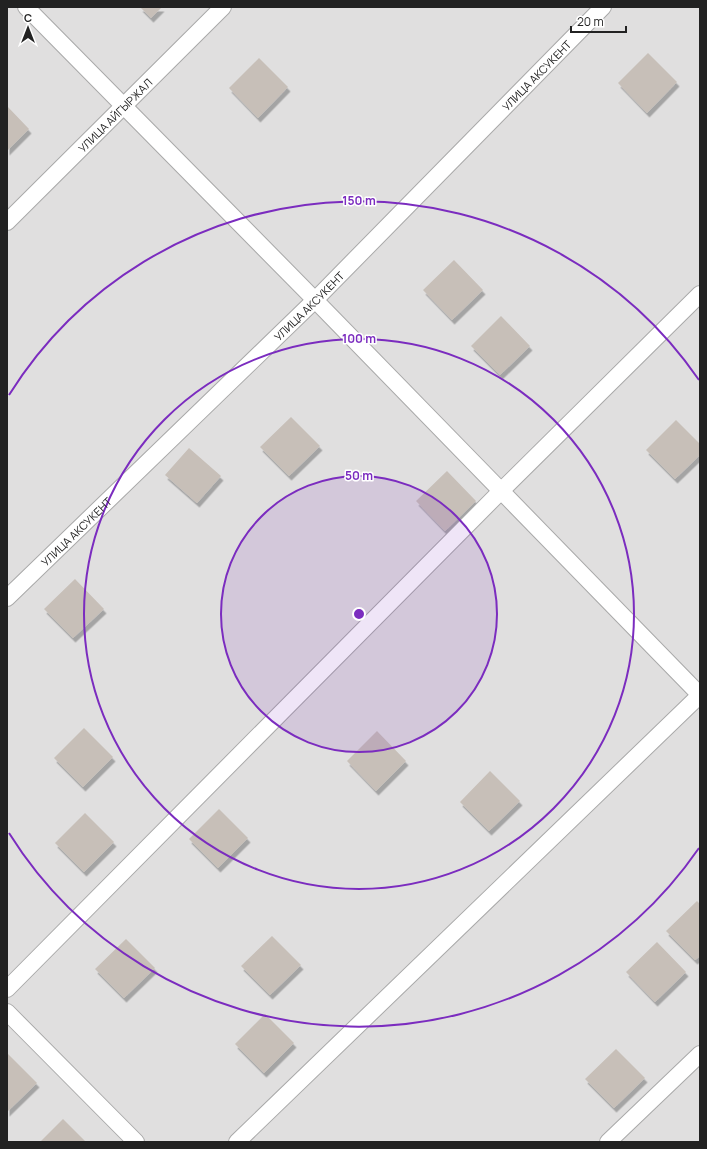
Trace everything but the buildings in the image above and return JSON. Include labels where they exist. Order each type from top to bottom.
[{"type":"street","points":[[26,7],[315,300],[700,695],[237,1142]]},
{"type":"street","name":"УЛИЦА АЙГЫРЖАЛ","points":[[7,222],[223,7]]},
{"type":"street","name":"УЛИЦА АКСУКЕНТ","points":[[7,598],[315,300],[603,7]]},
{"type":"street","points":[[7,989],[501,491],[700,294]]},
{"type":"street","points":[[7,1012],[136,1142]]},
{"type":"street","points":[[608,1142],[700,1054]]},
{"type":"shaded area","points":[[7,7],[700,7],[700,1142],[7,1142]]}]
